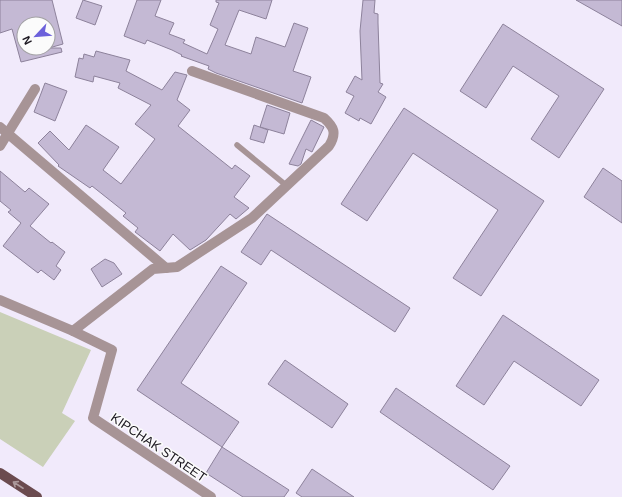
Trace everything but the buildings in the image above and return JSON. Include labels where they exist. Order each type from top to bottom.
[{"type":"main road","points":[[0,473],[36,497]]},
{"type":"street","points":[[73,331],[153,269],[176,267],[252,218],[329,146],[333,139],[334,132],[330,124],[324,118],[192,71]]},
{"type":"street","points":[[0,146],[4,131],[35,89]]},
{"type":"street","points":[[4,131],[166,268]]},
{"type":"street","name":"KIPCHAK STREET","points":[[0,300],[73,331],[112,350],[94,418],[210,497]]},
{"type":"lane","points":[[237,145],[287,186]]},
{"type":"green space","points":[[0,312],[91,350],[62,413],[75,421],[43,467],[0,439]]}]
